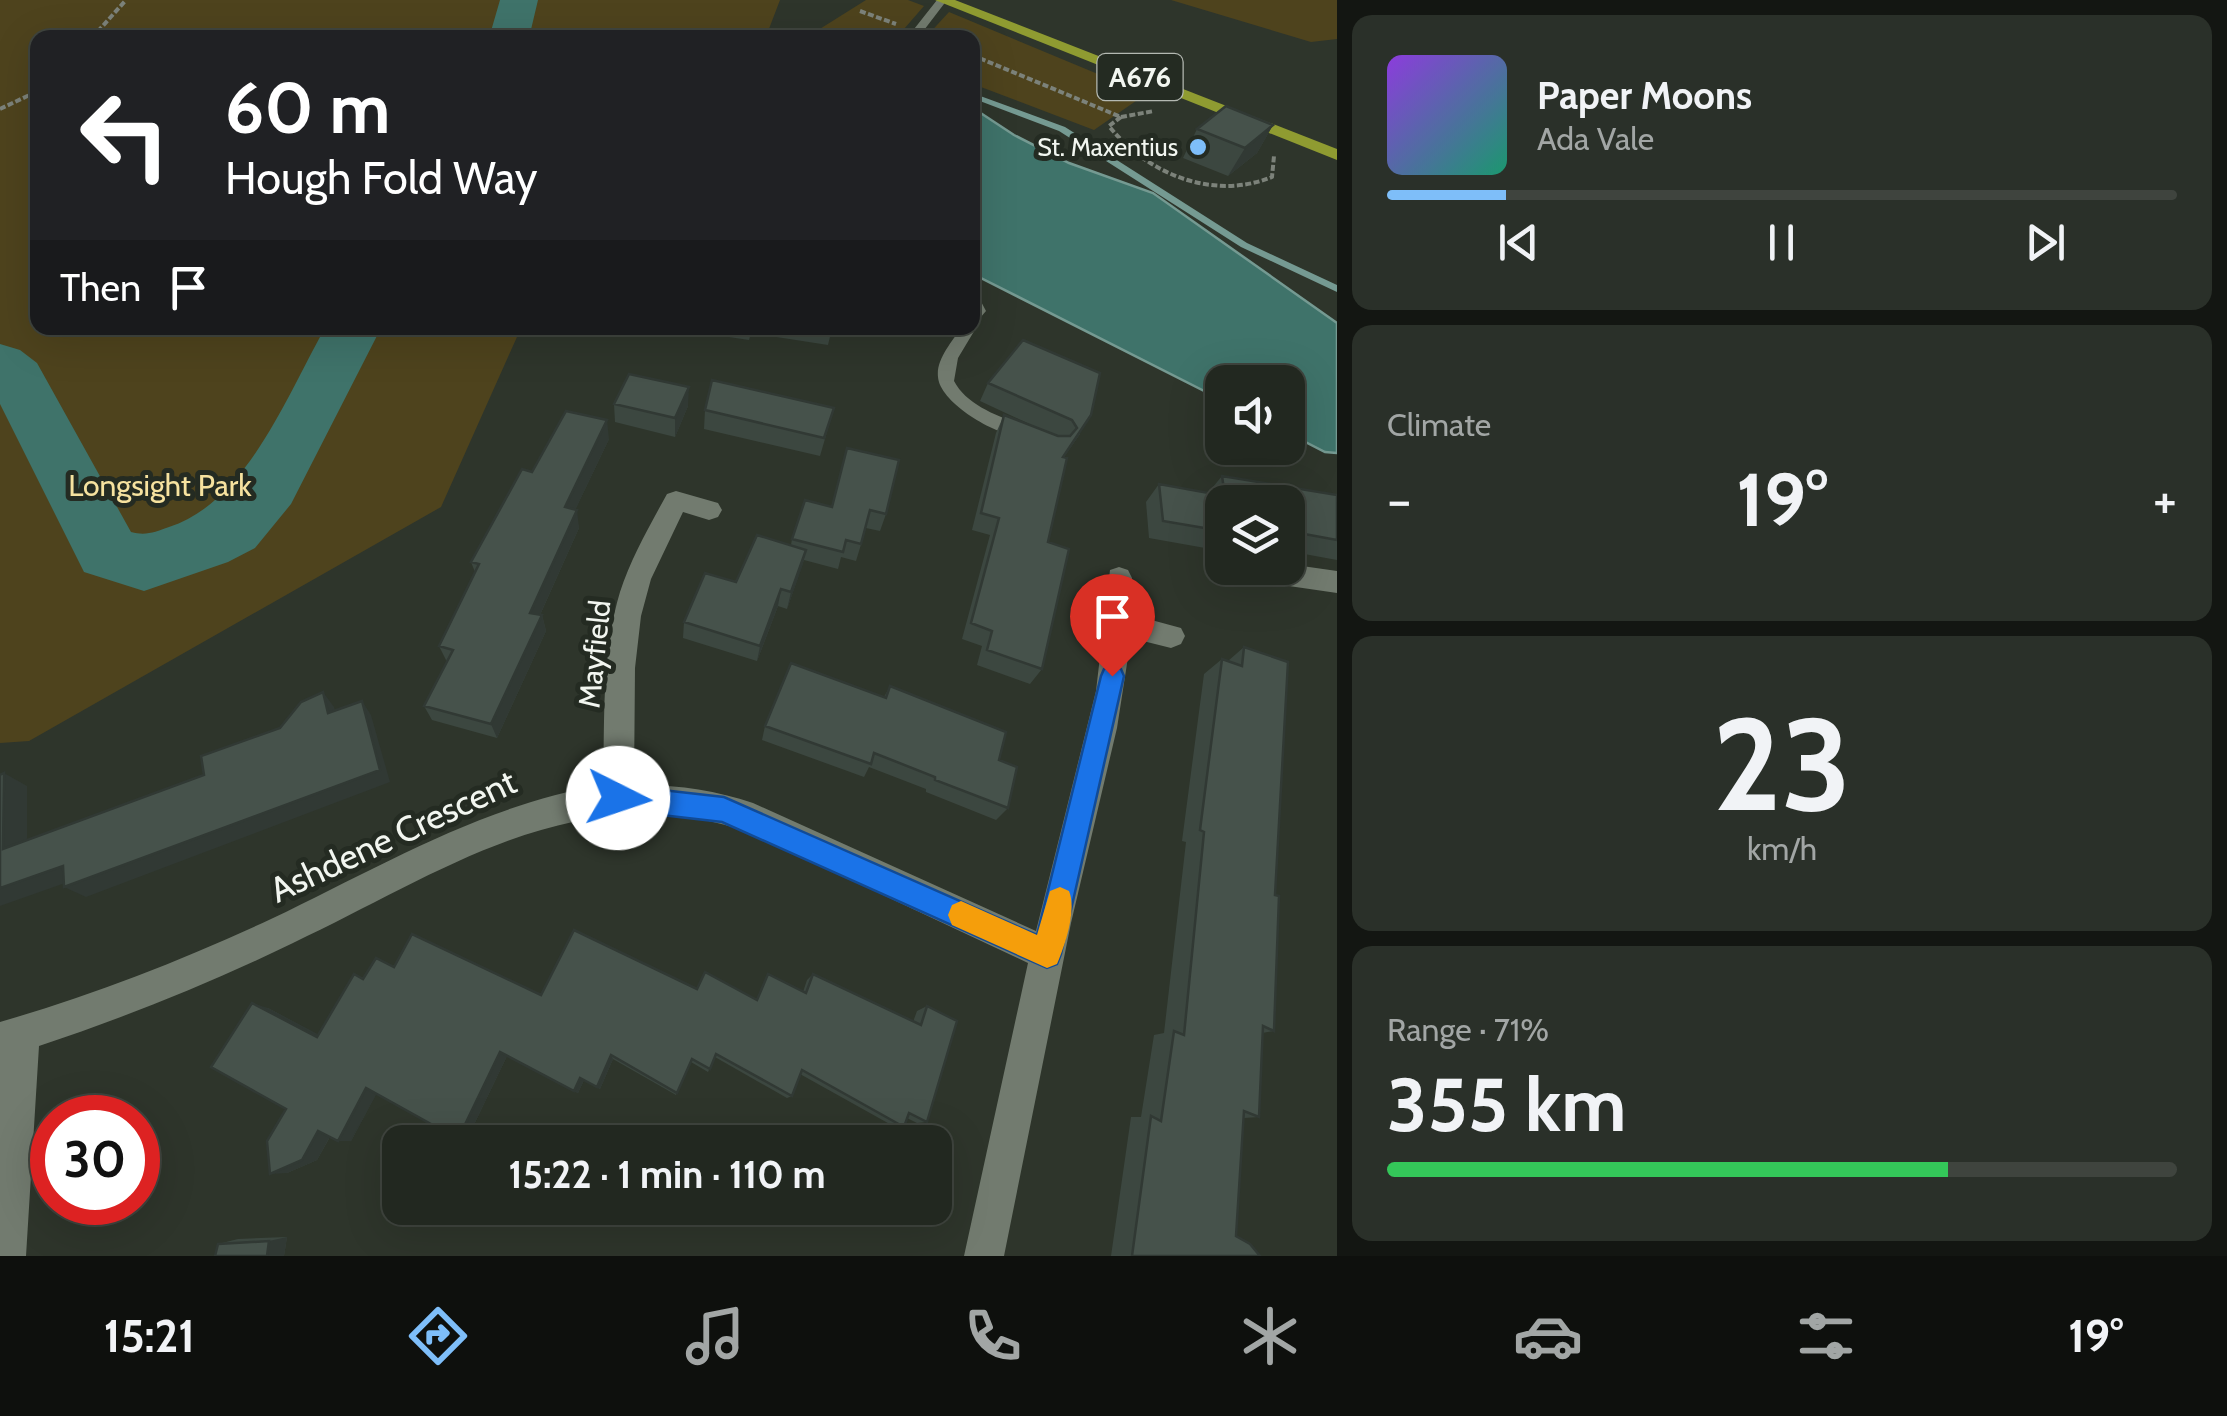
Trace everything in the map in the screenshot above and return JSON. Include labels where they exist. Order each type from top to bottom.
[{"type":"main road","name":"A676","points":[[942,0],[1337,155]]},
{"type":"street","name":"Mayfield","points":[[618,798],[620,684],[626,624],[635,587],[676,501],[709,510]]},
{"type":"street","points":[[1305,577],[1337,582]]},
{"type":"street","points":[[984,1256],[1122,624],[1119,578]]},
{"type":"street","points":[[1122,624],[1171,636]]},
{"type":"street","name":"Ashdene Crescent","points":[[11,1037],[279,933],[502,824],[580,801],[618,798],[724,810],[1047,954]]},
{"type":"street","points":[[6,1256],[11,1037]]},
{"type":"lane","points":[[918,30],[942,0]]},
{"type":"lane","points":[[964,335],[946,367],[948,388],[966,407],[1036,438]]},
{"type":"path","points":[[99,30],[126,0]]},
{"type":"path","points":[[860,11],[905,30]]},
{"type":"path","points":[[980,57],[1121,117],[1109,126],[1139,155],[1194,184],[1214,189],[1256,187],[1272,177],[1276,131]]},
{"type":"path","points":[[0,109],[30,95]]},
{"type":"green space","name":"Longsight Park","points":[[0,0],[780,0],[769,30],[30,30],[30,335],[518,335],[441,507],[29,741],[0,743]]},
{"type":"green space","points":[[866,0],[908,0],[924,6],[903,30],[818,30]]},
{"type":"green space","points":[[1171,0],[1337,0],[1337,39],[1311,42]]},
{"type":"green space","points":[[949,12],[1146,94],[1094,130],[980,87],[980,30],[932,30]]},
{"type":"water","points":[[980,113],[1069,163],[1153,193],[1337,323],[1337,453],[1325,452],[1305,442],[1305,365],[1205,365],[1205,391],[980,278]]},
{"type":"building","points":[[1226,106],[1273,125],[1245,148],[1197,129]]},
{"type":"building","points":[[1023,340],[1100,373],[1091,415],[1063,457],[1067,458],[1048,542],[1069,549],[1042,669],[987,650],[992,631],[971,623],[999,518],[981,513],[1004,415],[1058,436],[1070,436],[1077,428],[1072,420],[988,383]]},
{"type":"building","points":[[629,374],[689,387],[675,418],[614,404]]},
{"type":"building","points":[[712,380],[834,408],[824,438],[705,410]]},
{"type":"building","points":[[566,411],[607,420],[565,507],[577,510],[530,613],[542,615],[491,724],[424,706],[453,650],[439,646],[479,564],[471,562],[522,469],[532,472]]},
{"type":"building","points":[[847,448],[899,460],[886,514],[870,510],[861,544],[846,540],[843,552],[792,539],[805,500],[832,507]]},
{"type":"building","points":[[1222,476],[1276,485],[1223,485]]},
{"type":"building","points":[[1159,484],[1205,492],[1205,528],[1163,521]]},
{"type":"building","points":[[1305,490],[1337,495],[1337,540],[1305,534]]},
{"type":"building","points":[[757,535],[806,550],[791,592],[781,589],[760,646],[684,622],[705,573],[736,582]]},
{"type":"building","points":[[1244,647],[1288,662],[1275,895],[1279,896],[1274,1031],[1263,1026],[1259,1117],[1244,1111],[1236,1236],[1260,1256],[1132,1256],[1151,1116],[1161,1121],[1174,1031],[1184,1035],[1204,832],[1200,830],[1222,659],[1242,666]]},
{"type":"building","points":[[791,663],[886,698],[890,686],[1006,732],[999,760],[1017,767],[1008,808],[874,753],[871,764],[765,726]]},
{"type":"building","points":[[323,692],[328,713],[362,701],[380,770],[64,887],[63,866],[0,888],[0,775],[4,773],[3,849],[204,775],[201,756],[280,728],[301,702]]},
{"type":"building","points":[[574,930],[697,989],[705,972],[757,1000],[768,974],[806,993],[813,974],[921,1025],[927,1006],[957,1021],[927,1122],[909,1113],[905,1125],[900,1125],[802,1070],[792,1096],[716,1054],[710,1069],[692,1059],[677,1093],[611,1055],[597,1087],[580,1078],[574,1091],[500,1052],[465,1125],[433,1125],[366,1088],[338,1141],[318,1131],[302,1160],[270,1174],[267,1141],[286,1109],[211,1067],[252,1003],[317,1037],[354,974],[363,979],[376,958],[394,967],[412,934],[541,995]]},
{"type":"building","points":[[269,1241],[267,1256],[215,1256],[218,1244]]},
{"type":"waterway","points":[[511,30],[519,0]]},
{"type":"waterway","points":[[980,98],[1062,129],[1244,245],[1337,289]]},
{"type":"waterway","points":[[0,364],[16,377],[108,553],[144,563],[204,543],[231,529],[268,487],[349,335]]},
{"type":"slow traffic","points":[[961,915],[1047,954],[1060,900]]},
{"type":"place","name":"St. Maxentius","points":[[1198,147]]},
{"type":"route","points":[[618,798],[675,801],[724,810],[769,826],[1047,954],[1112,676]]}]
